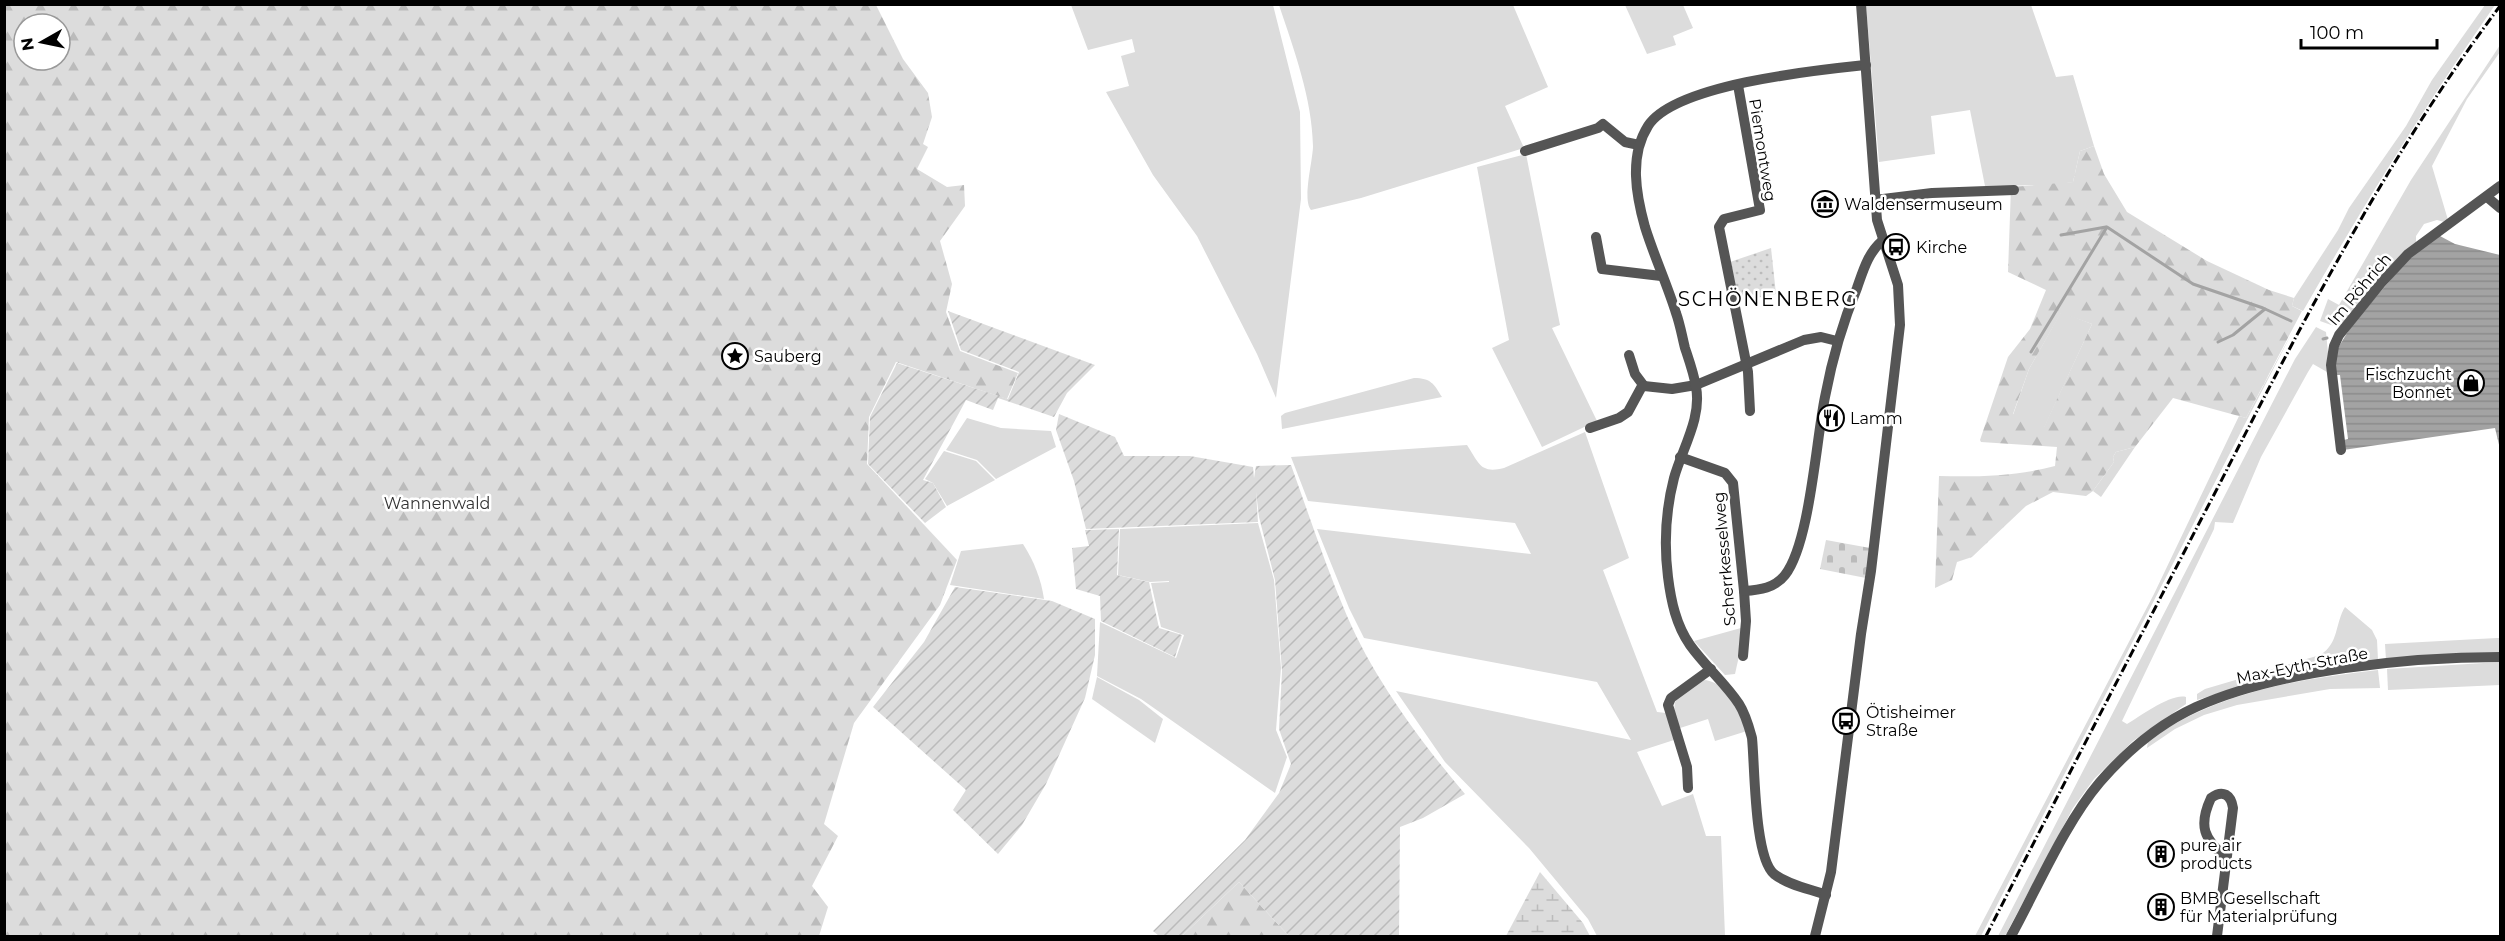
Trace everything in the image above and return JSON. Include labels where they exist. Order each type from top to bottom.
[{"type":"street","points":[[1815,936],[1831,872],[1861,634],[1873,559],[1900,325],[1898,285],[1892,261],[1878,227],[1861,4]]},
{"type":"street","points":[[1826,895],[1786,881],[1775,875],[1767,866],[1761,844],[1752,738],[1740,706],[1690,645],[1680,628],[1674,611],[1668,577],[1666,532],[1673,480],[1696,413],[1696,385],[1677,314],[1661,276],[1640,202],[1636,167],[1640,145],[1649,126],[1667,109],[1686,100],[1783,74],[1866,64]]},
{"type":"street","name":"Piemontweg","points":[[1738,85],[1760,210],[1724,219],[1719,227],[1747,363]]},
{"type":"street","points":[[1525,151],[1598,128],[1603,124],[1626,142],[1640,145]]},
{"type":"street","name":"Im Röhrich","points":[[2341,450],[2331,365],[2334,346],[2361,307],[2408,254],[2500,186]]},
{"type":"street","points":[[1875,200],[1932,193],[2014,190]]},
{"type":"street","points":[[2487,197],[2500,208]]},
{"type":"street","points":[[1596,237],[1602,269],[1661,276]]},
{"type":"street","points":[[1744,591],[1767,588],[1777,583],[1795,557],[1837,340],[1869,256],[1882,241]]},
{"type":"street","points":[[1629,355],[1635,374],[1644,386],[1672,389],[1696,385],[1812,337],[1837,340]]},
{"type":"street","points":[[1747,363],[1750,411]]},
{"type":"street","points":[[1590,428],[1619,418],[1628,412],[1644,386]]},
{"type":"street","name":"Scherrkesselweg","points":[[1680,457],[1725,474],[1733,483],[1746,621],[1743,656]]},
{"type":"street","name":"Max-Eyth-Straße","points":[[2011,936],[2079,811],[2098,784],[2120,760],[2169,722],[2221,697],[2276,682],[2343,669],[2426,660],[2500,657]]},
{"type":"street","points":[[1688,788],[1687,767],[1668,705],[1671,698],[1711,669]]},
{"type":"street","points":[[2217,936],[2234,808],[2231,799],[2226,794],[2220,793],[2211,798],[2208,805],[2204,821],[2205,834],[2209,842],[2226,858]]},
{"type":"green space","name":"Wannenwald","points":[[5,4],[876,5],[903,59],[928,93],[932,117],[923,144],[928,147],[917,169],[947,187],[964,185],[965,206],[940,241],[952,284],[946,312],[960,351],[1018,373],[1007,399],[896,362],[869,417],[867,464],[957,560],[940,605],[854,723],[824,824],[838,836],[812,886],[828,907],[819,936],[5,936]]},
{"type":"green space","points":[[1071,5],[1273,5],[1300,112],[1301,199],[1276,398],[1257,354],[1197,236],[1153,175],[1106,92],[1129,86],[1121,56],[1135,52],[1132,39],[1088,50]]},
{"type":"green space","points":[[1279,5],[1513,5],[1548,87],[1505,106],[1524,148],[1361,198],[1311,210],[1308,198],[1313,146],[1312,128],[1301,74]]},
{"type":"green space","points":[[1625,5],[1683,5],[1693,28],[1673,36],[1676,45],[1647,54]]},
{"type":"green space","points":[[1866,5],[2031,5],[2056,77],[2073,75],[2094,146],[2080,151],[2073,182],[2054,185],[1985,186],[1970,110],[1931,116],[1935,154],[1879,162]]},
{"type":"green space","points":[[2485,5],[2495,5],[2396,156],[2303,311],[2292,306],[2294,298],[2338,230],[2349,208],[2406,126],[2432,80]]},
{"type":"green space","points":[[2500,45],[2500,52],[2467,99],[2432,166],[2448,220],[2444,222],[2437,220],[2424,224],[2416,236],[2416,243],[2341,325],[2334,326],[2320,321],[2328,299],[2339,305],[2411,180]]},
{"type":"green space","points":[[2094,146],[2104,174],[2127,212],[2207,261],[2269,290],[2294,298],[2292,306],[2302,311],[2246,418],[2173,398],[2135,447],[2116,452],[2113,457],[2114,462],[2093,491],[2086,496],[2053,492],[2026,506],[1972,557],[1957,562],[1952,580],[1935,588],[1939,476],[1998,475],[2055,466],[2057,447],[1981,442],[1980,440],[2008,357],[2030,329],[2046,290],[2008,272],[2011,187],[2073,182],[2080,151]],"holes":[[[2061,313],[2092,324],[2044,427],[2013,414],[2029,369]]]},
{"type":"green space","points":[[1526,154],[1560,325],[1552,328],[1597,421],[1542,447],[1492,348],[1509,340],[1477,167]]},
{"type":"green space","points":[[1771,248],[1776,294],[1737,302],[1730,262]]},
{"type":"green space","points":[[948,311],[1095,365],[1067,393],[1054,417],[998,398],[993,410],[966,400],[923,480],[933,483],[946,507],[925,523],[868,464],[870,417],[897,363],[1008,399],[1019,372],[961,350]]},
{"type":"green space","points":[[2061,312],[2092,324],[2044,428],[2013,415],[2029,369]]},
{"type":"green space","points":[[2295,327],[1981,936],[1975,936],[2154,594],[2239,416],[2246,418]]},
{"type":"green space","points":[[2316,327],[2326,332],[2327,372],[2313,364],[2261,457],[2233,523],[2215,522],[2214,529],[2122,721],[2127,724],[2172,698],[2186,697],[2186,704],[2133,741],[2094,779],[2073,808],[2005,936],[1998,936],[2295,359]]},
{"type":"green space","points":[[1414,378],[1424,379],[1431,383],[1442,397],[1282,429],[1281,416],[1285,413]]},
{"type":"green space","points":[[1059,414],[1115,437],[1124,456],[1190,456],[1253,467],[1254,478],[1256,466],[1291,465],[1332,579],[1358,640],[1400,709],[1465,794],[1423,818],[1400,827],[1399,936],[1289,936],[1239,882],[1182,936],[1159,936],[1153,931],[1245,840],[1279,793],[1291,764],[1279,729],[1282,671],[1275,580],[1259,517],[1256,492],[1258,522],[1086,529],[1074,481],[1056,430]]},
{"type":"green space","points":[[967,418],[1001,428],[1051,431],[1056,447],[996,479],[977,460],[946,450]]},
{"type":"green space","points":[[1585,432],[1629,558],[1603,570],[1657,712],[1666,713],[1674,740],[1637,752],[1662,806],[1693,794],[1706,836],[1721,836],[1725,936],[1597,936],[1588,919],[1529,848],[1445,762],[1396,691],[1631,740],[1597,682],[1364,638],[1349,608],[1317,529],[1531,554],[1515,523],[1308,501],[1291,457],[1467,445],[1481,466],[1496,469],[1504,468]]},
{"type":"green space","points":[[2135,447],[2101,497],[2093,491],[2114,462],[2113,457],[2116,452]]},
{"type":"green space","points":[[944,451],[976,461],[995,480],[947,506],[933,483],[925,479]]},
{"type":"green space","points":[[1258,523],[1274,580],[1281,668],[1276,730],[1287,757],[1275,793],[1141,699],[1097,676],[1100,622],[1176,658],[1184,635],[1161,627],[1151,583],[1169,581],[1150,582],[1118,575],[1120,529]]},
{"type":"green space","points":[[1119,529],[1117,575],[1149,582],[1159,628],[1182,635],[1175,657],[1101,621],[1100,596],[1076,589],[1072,548],[1089,546],[1085,530]]},
{"type":"green space","points":[[1826,540],[1870,548],[1866,578],[1820,569]]},
{"type":"green space","points":[[1023,544],[1036,570],[1044,599],[950,585],[961,551]]},
{"type":"green space","points":[[955,587],[1052,601],[1095,619],[1095,655],[1085,698],[1046,784],[1022,825],[998,854],[953,810],[966,790],[873,707],[924,642]]},
{"type":"green space","points":[[2345,607],[2372,630],[2377,640],[2378,660],[2264,679],[2197,700],[2197,694],[2205,689],[2320,655],[2331,645]]},
{"type":"green space","points":[[1741,628],[1735,674],[1725,675],[1694,641]]},
{"type":"green space","points":[[2500,638],[2500,653],[2386,660],[2385,644]]},
{"type":"green space","points":[[2500,662],[2500,685],[2388,690],[2387,669]]},
{"type":"green space","points":[[2378,670],[2380,688],[2330,689],[2237,705],[2204,715],[2175,729],[2147,748],[2148,741],[2174,725],[2229,700],[2287,684]]},
{"type":"green space","points":[[1097,677],[1139,700],[1163,719],[1155,743],[1092,699]]},
{"type":"green space","points":[[1701,680],[1710,681],[1725,690],[1747,731],[1715,741],[1708,719],[1677,729],[1674,710],[1677,699]]},
{"type":"green space","points":[[1540,872],[1583,923],[1590,936],[1506,936]]},
{"type":"green space","points":[[1239,882],[1289,936],[1182,936]]},
{"type":"shaded area","name":"Fischzucht Bonnet","points":[[2438,235],[2455,244],[2500,255],[2500,449],[2495,428],[2343,450],[2344,440],[2348,439],[2340,375],[2335,375],[2334,364],[2338,348],[2352,325],[2410,257]]},
{"type":"waterway","points":[[2061,235],[2106,227]]},
{"type":"waterway","points":[[2031,352],[2107,227],[2193,284],[2263,308],[2291,321]]},
{"type":"waterway","points":[[2218,342],[2233,335],[2265,309]]},
{"type":"waterway","points":[[2323,339],[2327,338]]},
{"type":"railway","points":[[1986,936],[2251,423],[2349,240],[2421,120],[2500,6]]},
{"type":"place","name":"Waldensermuseum","points":[[1825,204]]},
{"type":"place","name":"Kirche","points":[[1896,247]]},
{"type":"place","name":"Sauberg","points":[[735,356]]},
{"type":"place","name":"Fischzucht Bonnet","points":[[2471,383]]},
{"type":"place","name":"Lamm","points":[[1831,418]]},
{"type":"place","name":"Ötisheimer Straße","points":[[1846,721]]},
{"type":"place","name":"pure air products","points":[[2161,854]]},
{"type":"place","name":"BMB Gesellschaft für Materialprüfung","points":[[2161,907]]},
{"type":"district","name":"SCHÖNENBERG","points":[[1768,299]]}]
